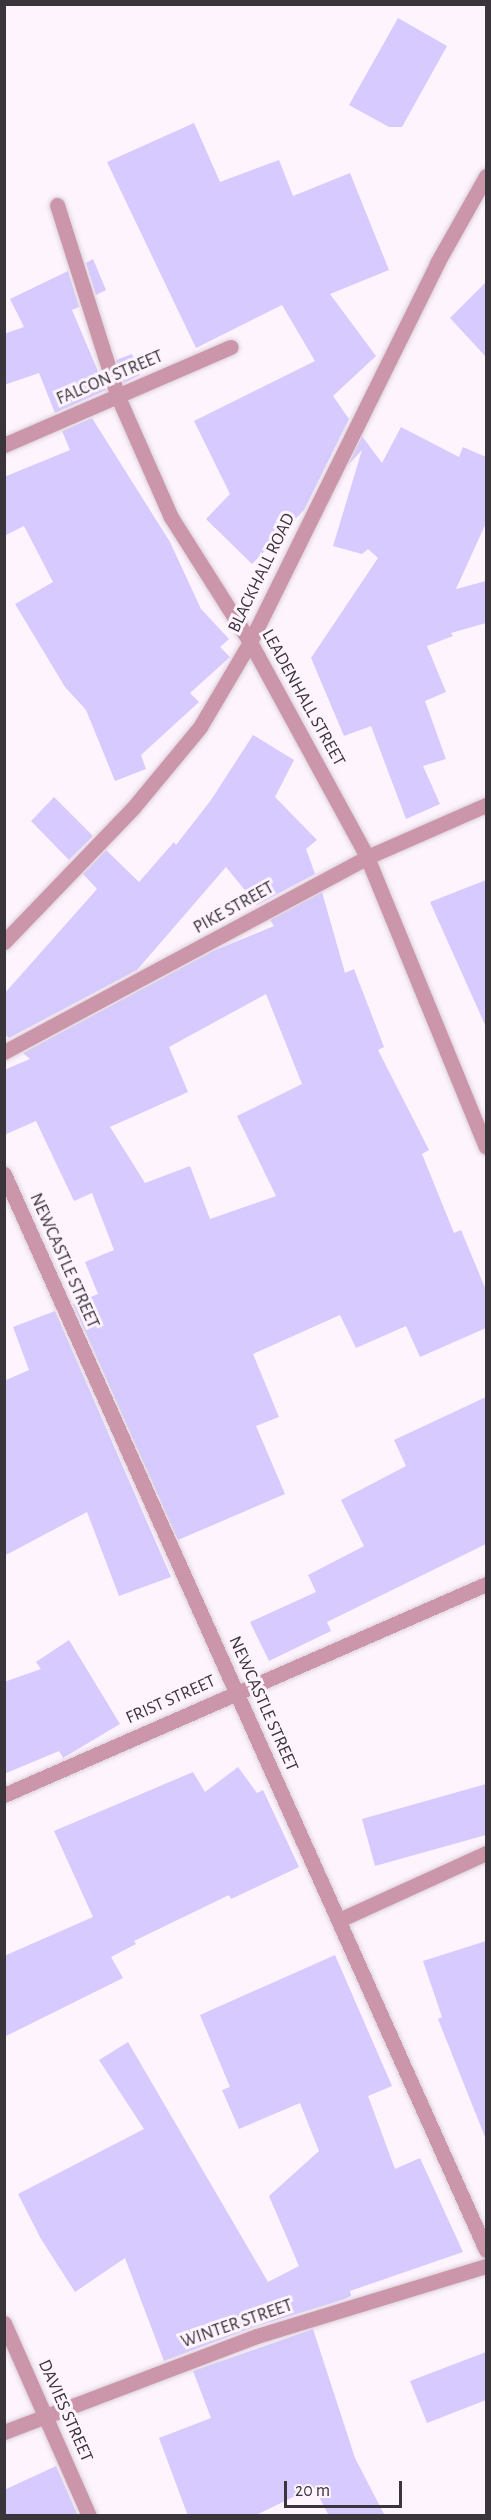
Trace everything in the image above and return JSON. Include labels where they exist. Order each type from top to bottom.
[{"type":"street","name":"BLACKHALL ROAD","points":[[4,942],[133,808],[185,745],[250,642],[437,263],[486,176]]},
{"type":"street","name":"LEADENHALL STREET","points":[[57,205],[118,397],[171,517],[250,642],[367,857],[486,1147]]},
{"type":"street","name":"FALCON STREET","points":[[4,445],[231,347]]},
{"type":"street","name":"PIKE STREET","points":[[4,1052],[367,857],[486,805]]},
{"type":"street","name":"NEWCASTLE STREET","points":[[4,1174],[486,2250]]},
{"type":"street","name":"FRIST STREET","points":[[4,1795],[486,1584]]},
{"type":"street","points":[[339,1920],[486,1853]]},
{"type":"street","name":"WINTER STREET","points":[[4,2432],[257,2336],[486,2266]]},
{"type":"street","name":"DAVIES STREET","points":[[4,2323],[89,2516]]},
{"type":"building","points":[[398,18],[447,46],[402,127],[389,127],[349,105]]},
{"type":"building","points":[[194,123],[220,182],[279,160],[293,196],[350,173],[389,270],[330,294],[376,356],[333,396],[349,419],[304,510],[252,564],[206,519],[230,494],[194,421],[315,361],[282,305],[196,348],[107,162]]},
{"type":"building","points":[[93,259],[106,290],[96,295],[86,263]]},
{"type":"building","points":[[68,271],[79,307],[72,310],[106,390],[55,413],[39,373],[4,385],[4,334],[24,327],[10,299]]},
{"type":"building","points":[[486,282],[486,357],[450,318]]},
{"type":"building","points":[[132,354],[140,375],[124,383],[116,360]]},
{"type":"building","points":[[92,418],[170,542],[201,609],[229,639],[220,647],[230,657],[190,693],[199,702],[141,755],[146,769],[115,781],[86,710],[65,687],[15,604],[53,582],[24,526],[4,536],[4,477],[70,450],[62,431]]},
{"type":"building","points":[[401,427],[459,457],[463,447],[486,457],[486,523],[456,589],[486,581],[486,623],[451,633],[453,636],[427,646],[446,692],[425,701],[446,759],[423,766],[440,804],[406,819],[371,726],[344,736],[311,658],[378,558],[368,549],[362,554],[333,546],[362,450],[348,465],[362,436],[382,463]]},
{"type":"building","points":[[253,735],[294,760],[275,797],[317,840],[306,849],[315,874],[257,905],[226,867],[137,970],[9,1038],[4,1034],[4,994],[97,889],[83,874],[106,850],[139,882],[174,842],[176,845],[211,800]]},
{"type":"building","points":[[54,797],[93,836],[69,860],[31,821]]},
{"type":"building","points":[[486,880],[486,1027],[430,902]]},
{"type":"building","points":[[322,892],[345,973],[354,969],[384,1047],[378,1050],[429,1150],[422,1154],[454,1233],[461,1230],[486,1290],[486,1328],[420,1357],[406,1326],[356,1348],[340,1315],[253,1354],[279,1417],[256,1426],[285,1494],[178,1540],[73,1304],[98,1294],[85,1262],[114,1250],[92,1193],[74,1201],[36,1121],[4,1135],[4,1070],[30,1059],[23,1053],[213,951],[274,926],[270,920]],"holes":[[[266,994],[302,1084],[237,1116],[276,1196],[210,1219],[190,1166],[145,1183],[110,1127],[188,1092],[169,1047]]]},
{"type":"building","points":[[55,1311],[171,1577],[119,1596],[87,1512],[4,1556],[4,1381],[29,1370],[13,1327]]},
{"type":"building","points":[[486,1397],[486,1544],[327,1622],[331,1631],[269,1661],[250,1622],[316,1592],[308,1575],[364,1546],[341,1500],[406,1466],[394,1440]]},
{"type":"building","points":[[69,1640],[120,1724],[63,1758],[59,1751],[4,1774],[4,1682],[41,1669],[36,1662]]},
{"type":"building","points":[[238,1767],[257,1793],[263,1790],[299,1867],[231,1899],[229,1895],[134,1941],[136,1944],[111,1957],[123,1978],[4,2037],[4,1956],[93,1917],[54,1831],[193,1772],[205,1792]]},
{"type":"building","points":[[486,1784],[486,1835],[375,1866],[362,1819]]},
{"type":"building","points":[[486,1941],[485,2137],[438,2019],[442,2017],[423,1961]]},
{"type":"building","points":[[335,1955],[392,2086],[368,2096],[395,2169],[420,2158],[463,2252],[350,2291],[351,2296],[342,2300],[254,2327],[164,2361],[125,2258],[75,2292],[41,2239],[18,2194],[144,2129],[99,2060],[128,2042],[268,2282],[299,2266],[269,2196],[319,2151],[300,2103],[239,2129],[222,2090],[230,2087],[200,2015]]},
{"type":"building","points":[[313,2329],[355,2458],[385,2516],[329,2516],[314,2487],[254,2516],[188,2516],[159,2438],[211,2418],[193,2371]]},
{"type":"building","points":[[486,2352],[486,2400],[427,2423],[410,2381]]},
{"type":"building","points":[[56,2466],[78,2516],[4,2516],[4,2490]]}]
